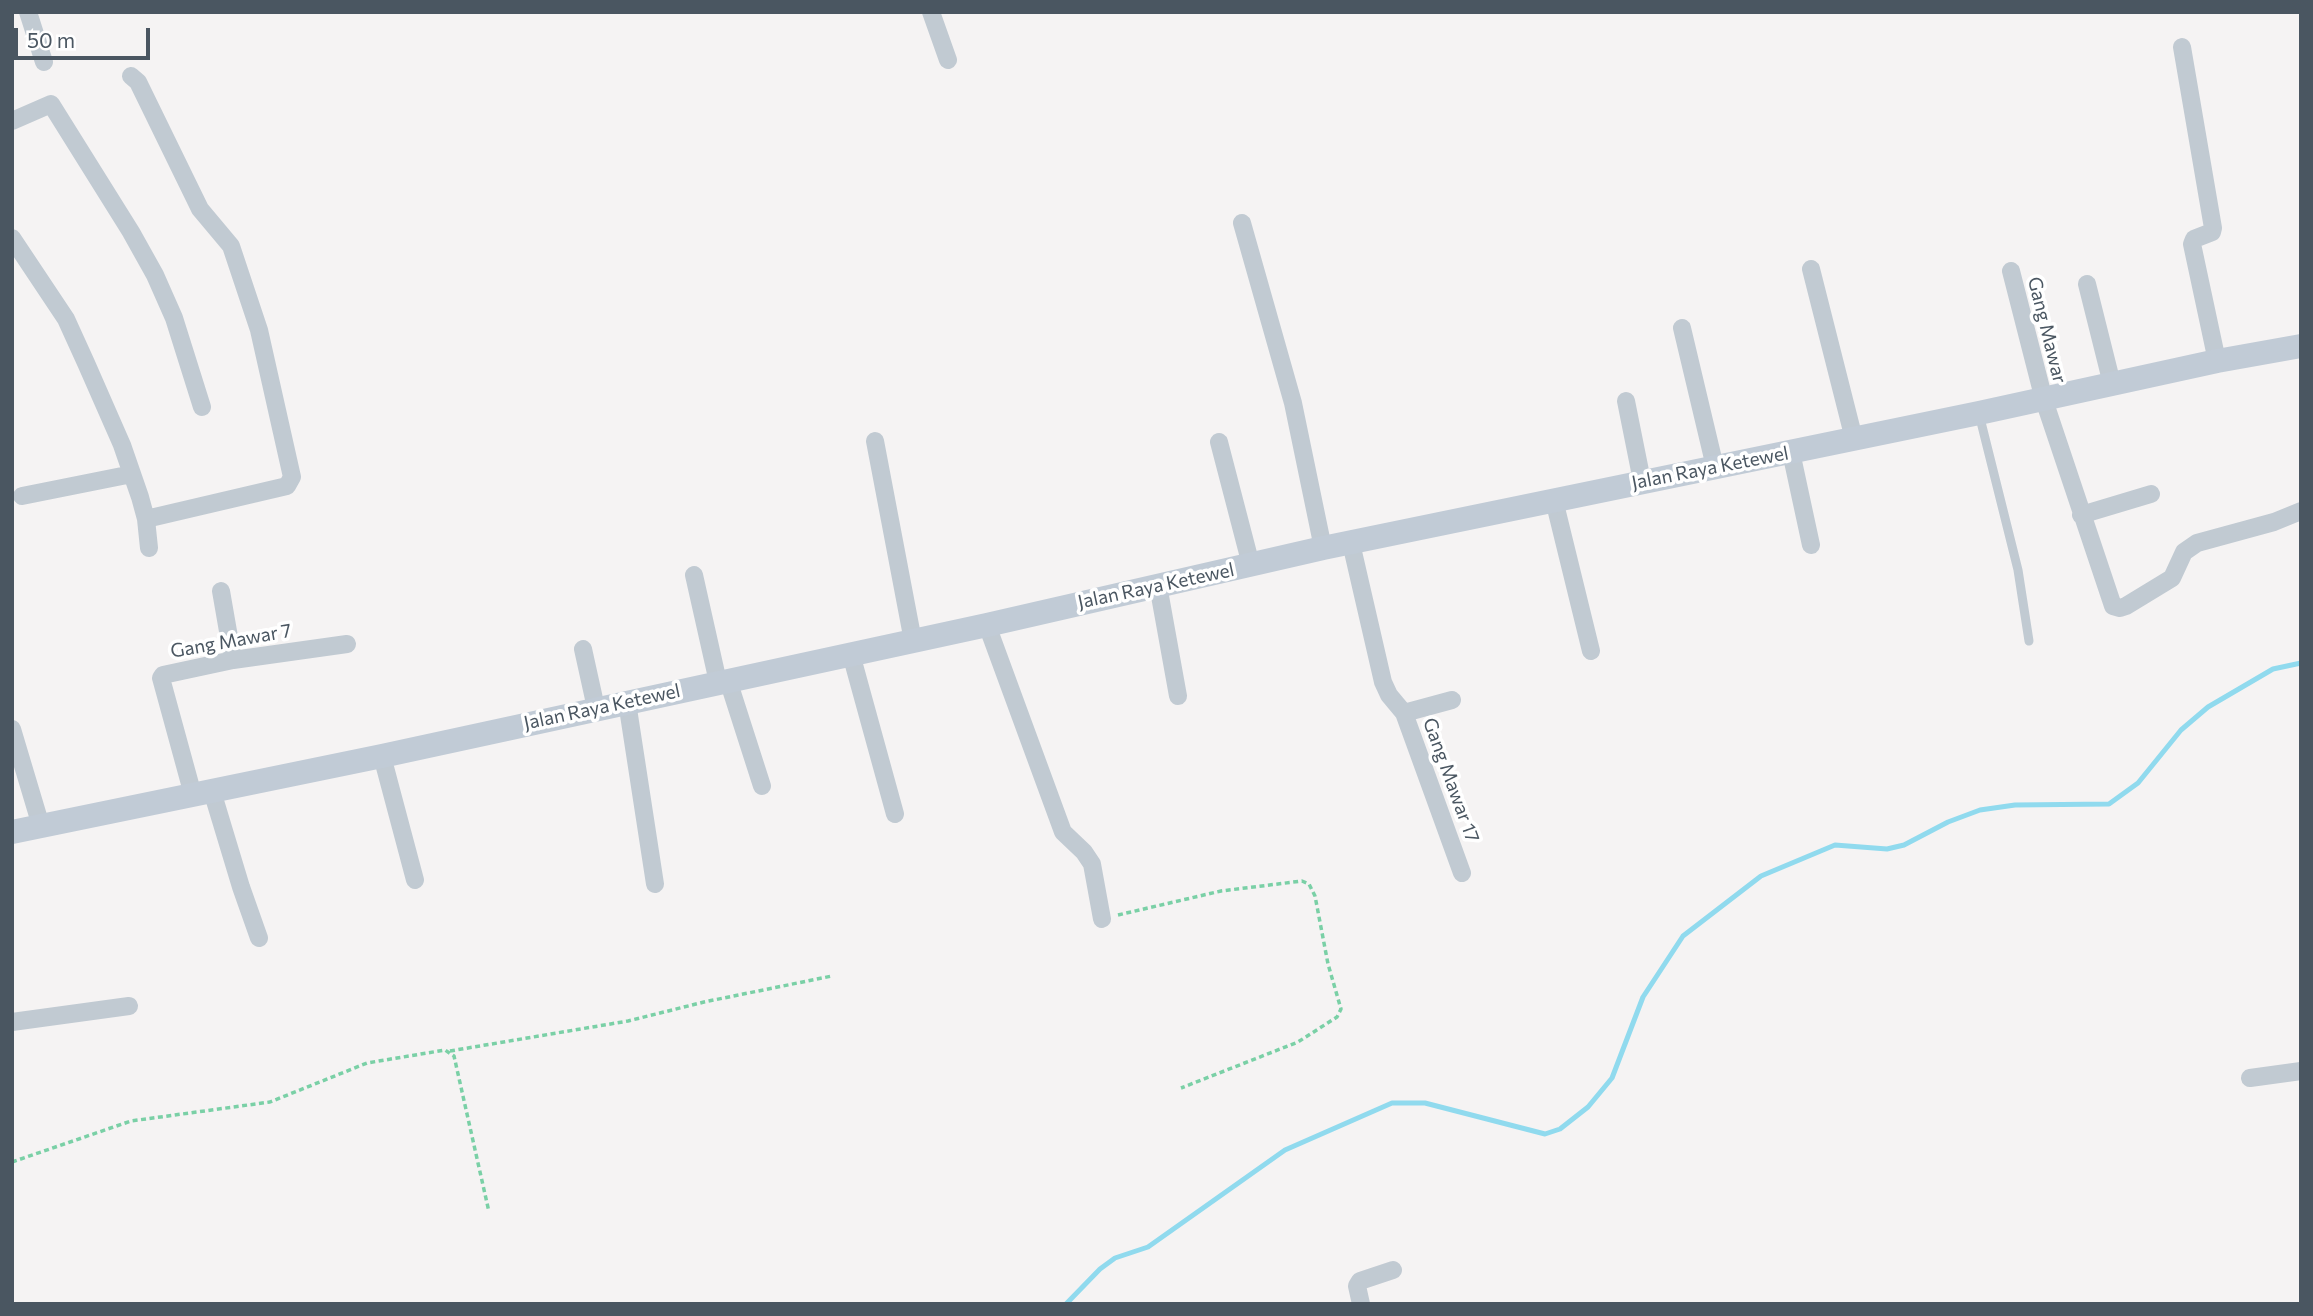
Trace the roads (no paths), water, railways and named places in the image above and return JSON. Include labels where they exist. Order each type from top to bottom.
[{"type":"main road","name":"Jalan Raya Ketewel","points":[[12,832],[382,756],[987,625],[1323,548],[2044,400],[2217,361],[2301,346]]},
{"type":"street","points":[[28,12],[44,62]]},
{"type":"street","points":[[931,12],[948,60]]},
{"type":"street","points":[[2182,47],[2213,228],[2212,232],[2194,239],[2192,244],[2217,361]]},
{"type":"street","points":[[131,76],[138,82],[200,209],[231,246],[259,330],[292,477],[286,486],[146,519]]},
{"type":"street","points":[[12,121],[51,104],[155,275],[174,317],[202,407]]},
{"type":"street","points":[[1242,223],[1293,403],[1323,548]]},
{"type":"street","points":[[14,245],[66,319],[132,474],[146,519],[149,548]]},
{"type":"street","points":[[1811,269],[1854,439]]},
{"type":"street","name":"Gang Mawar","points":[[2011,271],[2044,400],[2113,606],[2120,608],[2172,578],[2184,552],[2196,543],[2274,522],[2301,511]]},
{"type":"street","points":[[2087,284],[2112,384]]},
{"type":"street","points":[[1682,328],[1715,467]]},
{"type":"street","points":[[1626,401],[1642,481]]},
{"type":"street","points":[[875,441],[913,641]]},
{"type":"street","points":[[1219,442],[1251,565]]},
{"type":"street","points":[[1791,452],[1811,545]]},
{"type":"street","points":[[22,496],[132,474]]},
{"type":"street","points":[[2081,515],[2151,494]]},
{"type":"street","points":[[1554,500],[1591,651]]},
{"type":"street","name":"Gang Mawar 17","points":[[1351,543],[1383,682],[1389,695],[1404,713],[1462,873]]},
{"type":"street","points":[[694,575],[723,681],[762,786]]},
{"type":"street","points":[[1158,585],[1178,696]]},
{"type":"street","points":[[221,591],[233,660]]},
{"type":"street","points":[[987,625],[1063,832],[1084,852],[1092,864],[1102,919]]},
{"type":"street","name":"Gang Mawar 7","points":[[202,793],[161,678],[164,674],[233,660],[347,644]]},
{"type":"street","points":[[583,649],[596,709]]},
{"type":"street","points":[[851,654],[895,814]]},
{"type":"street","points":[[1404,713],[1452,700]]},
{"type":"street","points":[[627,702],[655,884]]},
{"type":"street","points":[[12,729],[41,826]]},
{"type":"street","points":[[382,756],[415,880]]},
{"type":"street","points":[[202,793],[259,938]]},
{"type":"street","points":[[12,1022],[129,1006]]},
{"type":"street","points":[[2250,1078],[2301,1071]]},
{"type":"street","points":[[1361,1304],[1357,1286],[1360,1282],[1393,1270]]},
{"type":"lane","points":[[1979,413],[2018,570],[2029,641]]},
{"type":"waterway","points":[[1066,1304],[1100,1269],[1115,1258],[1148,1247],[1285,1150],[1392,1103],[1425,1103],[1545,1134],[1560,1129],[1588,1107],[1612,1078],[1643,997],[1683,936],[1761,876],[1835,845],[1887,849],[1904,845],[1948,822],[1980,810],[2015,805],[2109,804],[2138,783],[2181,730],[2208,707],[2273,669],[2301,663]]}]
